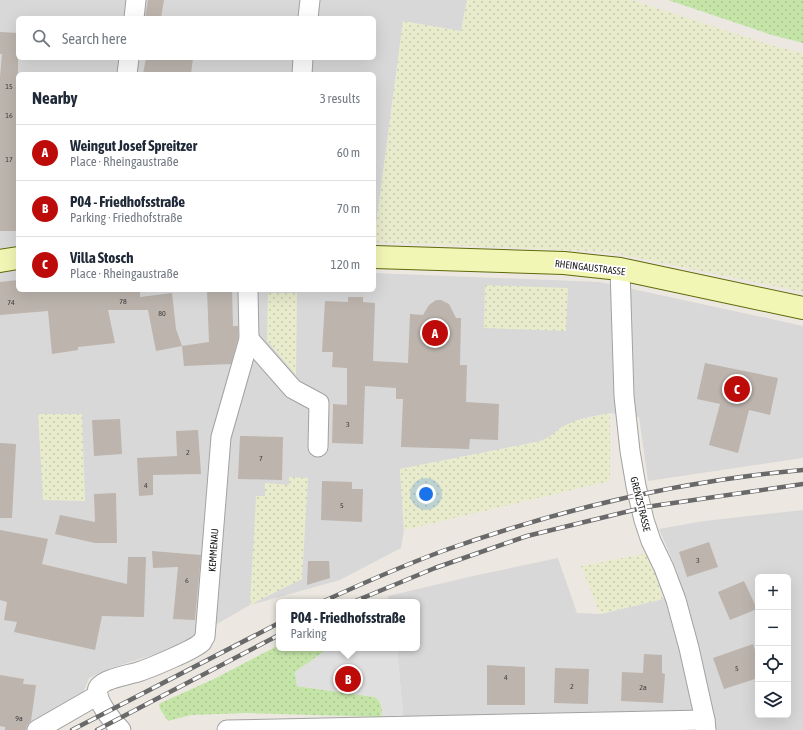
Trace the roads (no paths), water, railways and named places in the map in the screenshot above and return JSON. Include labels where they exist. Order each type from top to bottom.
[{"type":"main road","name":"RHEINGAUSTRASSE","points":[[376,257],[564,263],[620,269],[803,308]]},
{"type":"main road","points":[[0,261],[16,258]]},
{"type":"street","points":[[134,16],[136,0]]},
{"type":"street","points":[[308,16],[310,0]]},
{"type":"street","points":[[127,72],[129,60]]},
{"type":"street","points":[[302,72],[304,60]]},
{"type":"street","name":"GRENZSTRASSE","points":[[620,269],[624,396],[633,471],[648,534],[664,568],[676,600],[689,648],[706,725]]},
{"type":"street","name":"KEMMENAU","points":[[98,695],[97,690],[102,684],[147,669],[196,646],[202,642],[205,637],[221,437],[249,339],[248,292]]},
{"type":"street","points":[[249,339],[292,389],[319,403],[318,448]]},
{"type":"street","points":[[37,730],[98,695],[109,716],[121,730]]},
{"type":"street","points":[[227,730],[706,725]]},
{"type":"railway","points":[[329,599],[440,552],[574,510],[619,499],[710,482],[803,470]]},
{"type":"railway","points":[[360,599],[435,568],[527,536],[646,507],[803,484]]},
{"type":"railway","points":[[72,730],[276,625]]},
{"type":"railway","points":[[97,730],[276,637]]},
{"type":"place","name":"Weingut Josef Spreitzer","points":[[435,333]]},
{"type":"place","name":"Villa Stosch","points":[[737,389]]},
{"type":"place","name":"P04 - Friedhofsstraße","points":[[348,679]]}]
